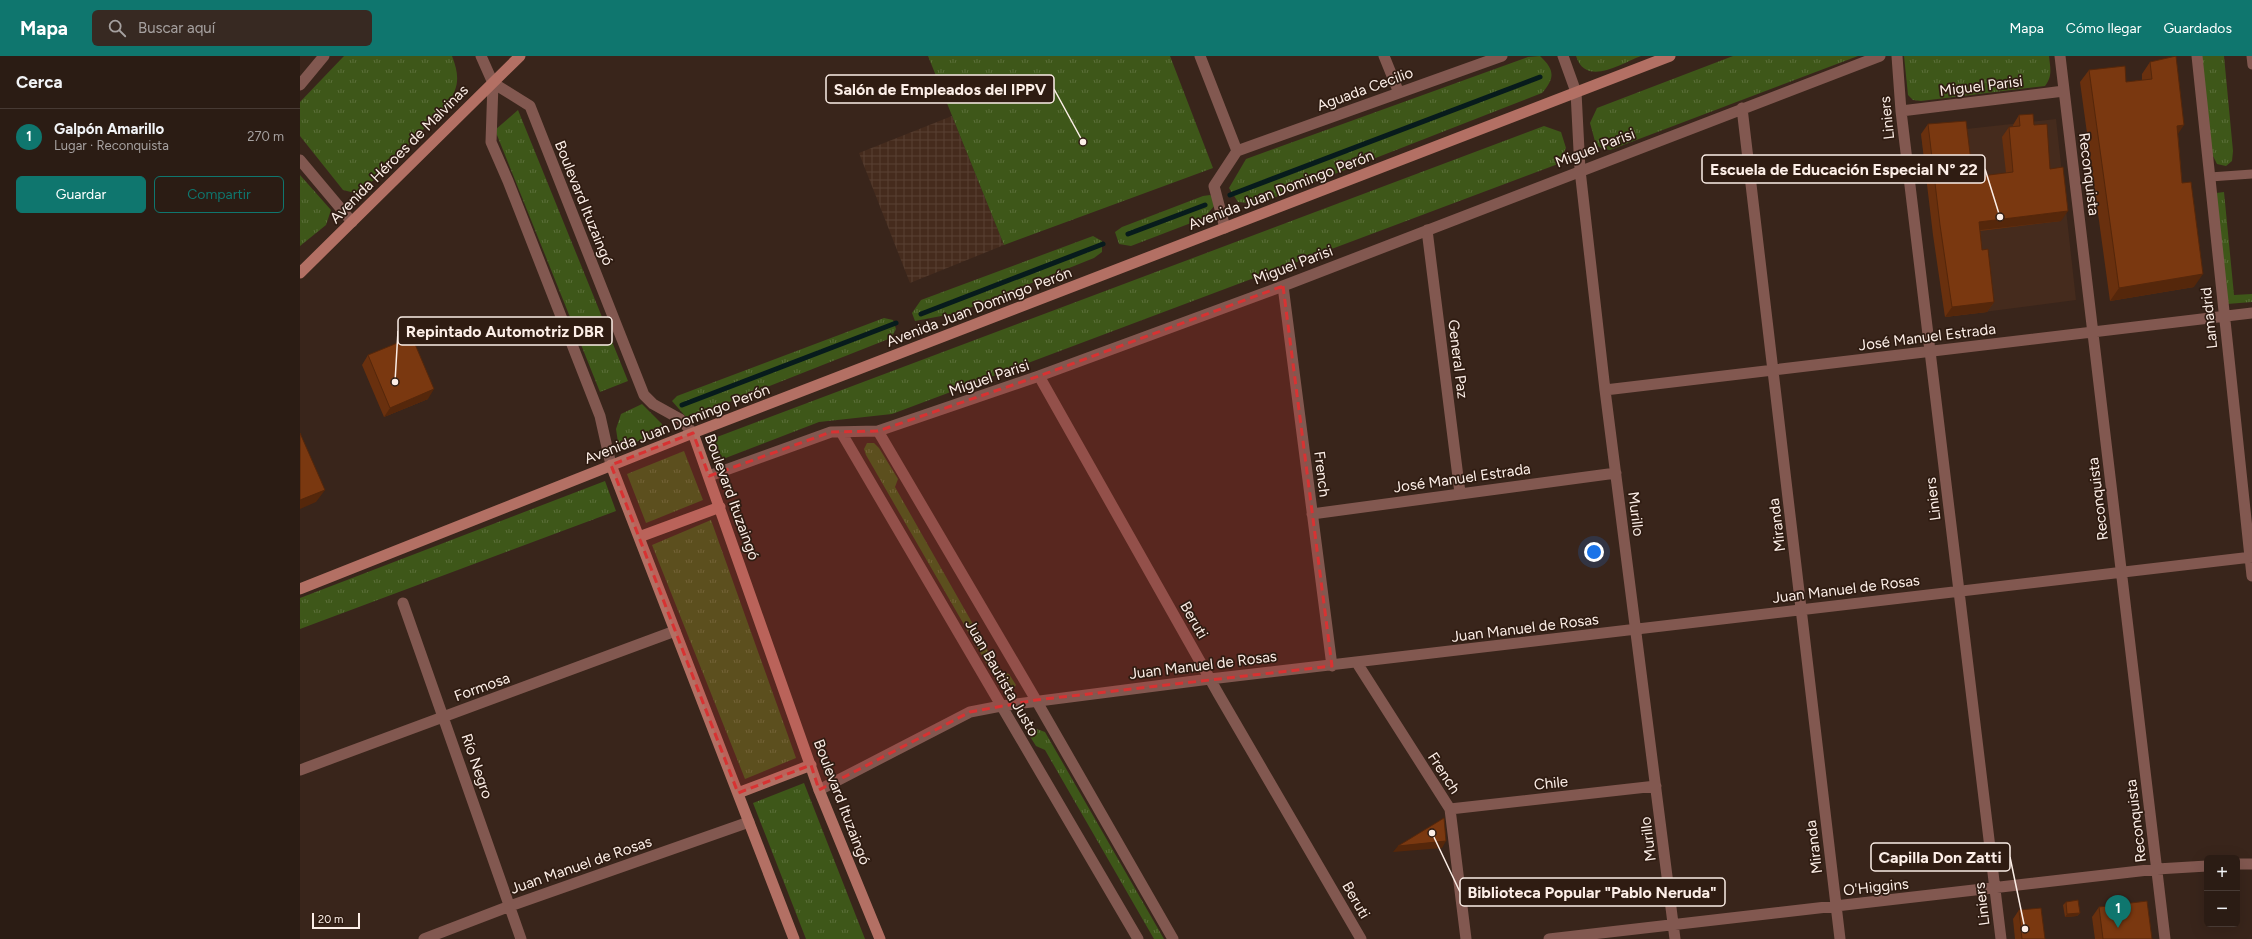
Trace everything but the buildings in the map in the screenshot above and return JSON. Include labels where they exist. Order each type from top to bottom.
[{"type":"main road","name":"Avenida Héroes de Malvinas","points":[[300,273],[520,56]]},
{"type":"main road","name":"Avenida Juan Domingo Perón","points":[[300,589],[693,433],[1670,56]]},
{"type":"main road","name":"Boulevard Ituzaingó","points":[[693,433],[819,790],[880,939]]},
{"type":"main road","points":[[610,466],[794,939]]},
{"type":"main road","points":[[639,538],[720,507]]},
{"type":"main road","points":[[738,793],[811,765]]},
{"type":"street","points":[[300,85],[324,56]]},
{"type":"street","points":[[481,56],[493,83],[490,142],[508,181],[597,409],[610,466]]},
{"type":"street","points":[[1200,56],[1237,151],[1214,186],[1225,228]]},
{"type":"street","points":[[1384,56],[1399,93]]},
{"type":"street","name":"Aguada Cecilio","points":[[1237,151],[1502,56]]},
{"type":"street","name":"Murillo","points":[[1563,56],[1576,92],[1580,170],[1605,390],[1675,939]]},
{"type":"street","name":"Miguel Parisi","points":[[709,476],[831,432],[878,432],[1039,376],[1283,286],[1580,170],[1880,56]]},
{"type":"street","name":"Liniers","points":[[1897,56],[1901,111],[2002,939]]},
{"type":"street","name":"Reconquista","points":[[2060,56],[2165,939]]},
{"type":"street","name":"Lamadrid","points":[[2197,56],[2252,576]]},
{"type":"street","name":"Boulevard Ituzaingó","points":[[493,83],[530,106],[644,395],[654,404],[680,419],[693,433]]},
{"type":"street","name":"Miguel Parisi","points":[[1901,111],[2064,91]]},
{"type":"street","name":"Miranda","points":[[1742,108],[1840,939]]},
{"type":"street","points":[[300,160],[352,222]]},
{"type":"street","name":"General Paz","points":[[1427,230],[1460,493]]},
{"type":"street","name":"French","points":[[1283,286],[1332,666]]},
{"type":"street","name":"José Manuel Estrada","points":[[1605,390],[2252,313]]},
{"type":"street","name":"Beruti","points":[[1039,376],[1210,679],[1361,939]]},
{"type":"street","name":"Juan Bautista Justo","points":[[841,432],[1138,939]]},
{"type":"street","name":"Juan Bautista Justo","points":[[878,432],[1036,700],[1173,939]]},
{"type":"street","name":"José Manuel Estrada","points":[[1312,514],[1616,473]]},
{"type":"street","name":"Juan Manuel de Rosas","points":[[819,790],[970,712],[1036,700],[2251,557]]},
{"type":"street","name":"Río Negro","points":[[404,603],[521,939]]},
{"type":"street","name":"Formosa","points":[[300,770],[675,631]]},
{"type":"street","name":"French","points":[[1357,663],[1450,809],[1466,939]]},
{"type":"street","name":"Chile","points":[[1450,809],[1656,786]]},
{"type":"street","name":"Juan Manuel de Rosas","points":[[424,939],[510,906],[749,822]]},
{"type":"street","points":[[2240,864],[2252,864]]},
{"type":"street","name":"O'Higgins","points":[[1549,939],[2157,870],[2204,866]]},
{"type":"lane","points":[[2251,56],[2252,65]]},
{"type":"lane","points":[[2210,177],[2252,174]]},
{"type":"highlighted area","points":[[1283,286],[1332,666],[1036,700],[970,712],[819,790],[811,765],[738,793],[611,465],[693,433],[709,476],[831,432],[878,431],[1039,376]]},
{"type":"shaded area","points":[[952,116],[1004,245],[910,283],[859,153]]},
{"type":"shaded area","points":[[2056,119],[2076,300],[1945,317],[1921,134]]},
{"type":"green space","points":[[344,56],[452,56],[457,76],[454,93],[447,105],[374,180],[355,193],[343,190],[300,136],[300,102]]},
{"type":"green space","points":[[928,56],[1170,56],[1213,168],[1004,245]]},
{"type":"green space","points":[[1540,56],[1551,70],[1552,74],[1549,83],[1542,93],[1258,204],[1238,202],[1229,188],[1246,159],[1528,57]]},
{"type":"green space","points":[[1576,56],[1641,56],[1614,68],[1595,72],[1587,70],[1581,65]]},
{"type":"green space","points":[[1733,56],[1858,56],[1610,150],[1603,149],[1596,145],[1590,123],[1597,108]]},
{"type":"green space","points":[[1904,56],[2049,56],[2050,75],[2045,86],[1921,101],[1913,100],[1908,95]]},
{"type":"green space","points":[[2201,56],[2224,56],[2233,151],[2232,161],[2226,166],[2217,164],[2212,154]]},
{"type":"green space","points":[[518,110],[628,381],[600,392],[495,130]]},
{"type":"green space","points":[[1544,126],[1561,132],[1566,148],[1558,164],[892,414],[819,422],[723,459],[715,455],[711,445],[717,437]]},
{"type":"green space","points":[[300,175],[331,210],[326,225],[300,246]]},
{"type":"green space","points":[[2224,192],[2234,295],[2252,294],[2252,302],[2227,304],[2216,193]]},
{"type":"green space","points":[[1210,195],[1214,198],[1215,205],[1204,218],[1131,246],[1119,244],[1115,232],[1122,227],[1203,196]]},
{"type":"green space","points":[[1093,236],[1102,241],[1102,252],[1094,258],[957,313],[915,321],[912,313],[921,300]]},
{"type":"green space","points":[[884,318],[893,320],[896,329],[891,338],[691,417],[686,417],[672,401],[677,396]]},
{"type":"green space","points":[[642,404],[662,424],[661,432],[619,449],[616,429],[621,414]]},
{"type":"green space","points":[[867,443],[874,443],[879,448],[898,479],[895,487],[999,670],[1009,674],[1016,685],[1011,692],[1000,687],[866,455],[864,449]]},
{"type":"green space","points":[[684,451],[703,500],[646,523],[627,474]]},
{"type":"green space","points":[[605,481],[616,511],[300,629],[300,598]]},
{"type":"green space","points":[[711,520],[796,758],[745,779],[652,545]]},
{"type":"green space","points":[[1034,728],[1045,732],[1164,939],[1154,939],[1045,750],[1036,746],[1029,735]]},
{"type":"green space","points":[[804,783],[865,939],[806,939],[753,803]]},
{"type":"waterway","points":[[1230,195],[1540,77]]},
{"type":"waterway","points":[[1128,234],[1205,205]]},
{"type":"waterway","points":[[921,314],[1103,244]]},
{"type":"waterway","points":[[682,405],[896,323]]},
{"type":"place","name":"Salón de Empleados del IPPV","points":[[1083,142]]},
{"type":"place","name":"Escuela de Educación Especial N° 22","points":[[2000,217]]},
{"type":"place","name":"Repintado Automotriz DBR","points":[[395,382]]},
{"type":"place","name":"Biblioteca Popular \"Pablo Neruda\"","points":[[1432,833]]},
{"type":"place","name":"Galpón Amarillo","points":[[2118,928]]},
{"type":"place","name":"Capilla Don Zatti","points":[[2025,929]]}]
